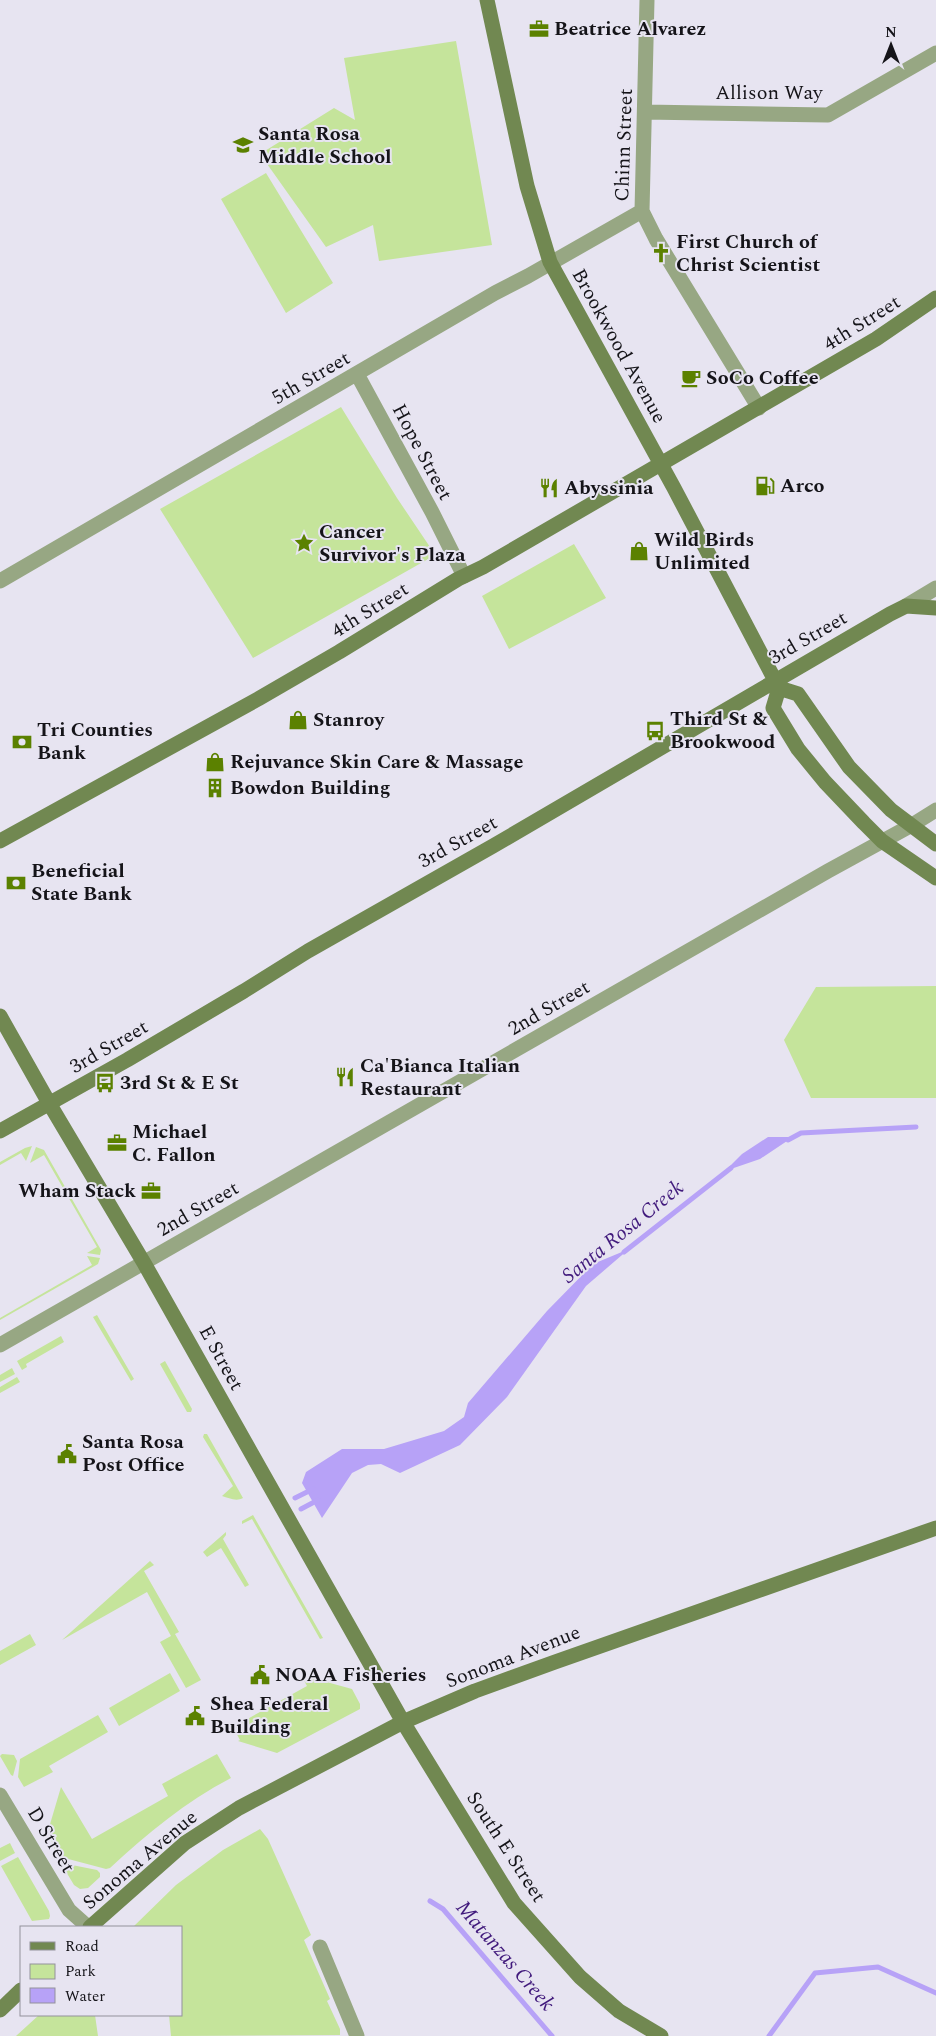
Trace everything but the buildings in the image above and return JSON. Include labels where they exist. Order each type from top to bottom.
[{"type":"street","name":"Brookwood Avenue","points":[[487,0],[527,186],[550,262],[777,684]]},
{"type":"street","name":"Chinn Street","points":[[647,0],[642,211],[656,239],[759,408]]},
{"type":"street","name":"Allison Way","points":[[645,112],[828,115],[936,53]]},
{"type":"street","name":"5th Street","points":[[0,581],[550,262],[642,211]]},
{"type":"street","name":"4th Street","points":[[0,841],[258,699],[464,576],[483,567],[876,339],[936,298]]},
{"type":"street","name":"Hope Street","points":[[357,374],[440,526],[464,576]]},
{"type":"street","name":"3rd Street","points":[[0,1130],[127,1060],[308,951],[777,684],[936,588]]},
{"type":"street","points":[[906,606],[936,608]]},
{"type":"street","points":[[936,844],[891,810],[849,767],[798,694],[777,684],[773,708],[798,749],[825,782],[882,841],[936,878]]},
{"type":"street","name":"2nd Street","points":[[0,1345],[936,810]]},
{"type":"street","name":"E Street","points":[[0,1016],[144,1263],[403,1722]]},
{"type":"street","name":"Sonoma Avenue","points":[[90,1926],[185,1843],[239,1808],[403,1722],[475,1691],[936,1528]]},
{"type":"street","name":"South E Street","points":[[403,1722],[514,1903],[580,1978],[619,2011],[661,2036]]},
{"type":"street","name":"D Street","points":[[0,1795],[70,1910],[88,1926]]},
{"type":"street","points":[[320,1947],[357,2036]]},
{"type":"street","points":[[0,2010],[20,1991]]},
{"type":"green space","points":[[456,41],[492,245],[379,261],[373,225],[326,247],[260,154],[334,108],[355,120],[344,58]]},
{"type":"green space","points":[[266,173],[333,283],[286,313],[221,199]]},
{"type":"green space","points":[[341,407],[397,498],[432,550],[430,558],[253,658],[160,509]]},
{"type":"green space","points":[[574,544],[606,598],[509,649],[482,596]]},
{"type":"green space","points":[[936,986],[936,1098],[811,1098],[784,1040],[816,987]]},
{"type":"green space","points":[[32,1146],[26,1161],[21,1153],[0,1165],[0,1162]]},
{"type":"green space","points":[[36,1147],[44,1150],[101,1250],[100,1255],[87,1253],[97,1247],[44,1155],[30,1163]]},
{"type":"green space","points":[[87,1256],[100,1258],[98,1264],[0,1320],[0,1318],[92,1265]]},
{"type":"green space","points":[[97,1315],[134,1379],[131,1381],[93,1317]]},
{"type":"green space","points":[[61,1336],[64,1342],[26,1364],[27,1367],[22,1370],[17,1361]]},
{"type":"green space","points":[[165,1361],[192,1409],[191,1412],[187,1412],[160,1364]]},
{"type":"green space","points":[[12,1368],[15,1374],[0,1382],[0,1375]]},
{"type":"green space","points":[[17,1377],[20,1382],[0,1393],[0,1387]]},
{"type":"green space","points":[[204,1434],[207,1434],[243,1498],[235,1500],[222,1496],[233,1486],[203,1437]]},
{"type":"green space","points":[[253,1515],[323,1638],[320,1639],[252,1519],[242,1524],[242,1521]]},
{"type":"green space","points":[[226,1532],[223,1539],[249,1585],[245,1587],[221,1548],[207,1557],[203,1552]]},
{"type":"green space","points":[[150,1561],[154,1565],[144,1571],[179,1632],[175,1634],[201,1680],[186,1688],[160,1642],[171,1636],[147,1592],[62,1640]]},
{"type":"green space","points":[[30,1634],[36,1645],[0,1665],[0,1651]]},
{"type":"green space","points":[[170,1673],[180,1691],[119,1726],[109,1708]]},
{"type":"green space","points":[[301,1675],[352,1689],[360,1704],[360,1709],[277,1753],[238,1741],[240,1740],[233,1727],[307,1686]]},
{"type":"green space","points":[[98,1715],[108,1732],[49,1766],[53,1772],[24,1787],[18,1777],[20,1759]]},
{"type":"green space","points":[[2,1754],[14,1755],[17,1761],[13,1776],[0,1756]]},
{"type":"green space","points":[[217,1754],[231,1778],[198,1797],[168,1819],[110,1868],[106,1869],[57,1856],[48,1831],[61,1787],[92,1839],[168,1796],[162,1784]]},
{"type":"green space","points":[[260,1829],[268,1839],[311,1935],[304,1940],[330,1999],[327,2001],[340,2029],[340,2035],[171,2036],[169,2016],[182,2016],[182,1926],[134,1926],[176,1885],[223,1850]]},
{"type":"green space","points":[[10,1843],[15,1853],[0,1861],[0,1848]]},
{"type":"green space","points":[[18,1857],[49,1911],[49,1919],[32,1921],[1,1866]]},
{"type":"green space","points":[[67,1864],[97,1870],[100,1873],[100,1877],[88,1888],[80,1889],[74,1885],[65,1870]]},
{"type":"green space","points":[[38,2016],[95,2016],[98,2036],[16,2036]]},
{"type":"water","points":[[768,1137],[793,1137],[760,1159],[725,1171],[742,1154]]},
{"type":"water","points":[[629,1249],[586,1286],[507,1397],[460,1445],[400,1473],[381,1464],[368,1465],[352,1473],[322,1518],[302,1483],[306,1472],[342,1449],[384,1449],[444,1431],[464,1417],[468,1403],[547,1311],[593,1264]]},
{"type":"waterway","name":"Santa Rosa Creek","points":[[788,1140],[801,1133],[916,1127]]},
{"type":"waterway","name":"Santa Rosa Creek","points":[[624,1252],[731,1168]]},
{"type":"waterway","name":"Santa Rosa Creek","points":[[295,1498],[313,1489]]},
{"type":"waterway","name":"Santa Rosa Creek","points":[[301,1509],[318,1500]]},
{"type":"waterway","name":"Matanzas Creek","points":[[430,1901],[443,1909],[552,2036]]},
{"type":"waterway","name":"Matanzas Creek","points":[[769,2036],[815,1973],[878,1967],[936,1993]]},
{"type":"place","name":"Beatrice Alvarez","points":[[539,29]]},
{"type":"place","name":"Santa Rosa Middle School","points":[[243,145]]},
{"type":"place","name":"First Church of Christ Scientist","points":[[661,253]]},
{"type":"place","name":"SoCo Coffee","points":[[691,378]]},
{"type":"place","name":"Arco","points":[[765,486]]},
{"type":"place","name":"Abyssinia","points":[[549,488]]},
{"type":"place","name":"Cancer Survivor's Plaza","points":[[304,543]]},
{"type":"place","name":"Wild Birds Unlimited","points":[[639,551]]},
{"type":"place","name":"Stanroy","points":[[298,720]]},
{"type":"place","name":"Third St & Brookwood","points":[[655,731]]},
{"type":"place","name":"Tri Counties Bank","points":[[22,742]]},
{"type":"place","name":"Rejuvance Skin Care & Massage","points":[[215,762]]},
{"type":"place","name":"Bowdon Building","points":[[215,788]]},
{"type":"place","name":"Beneficial State Bank","points":[[16,883]]},
{"type":"place","name":"Ca'Bianca Italian Restaurant","points":[[345,1077]]},
{"type":"place","name":"3rd St & E St","points":[[105,1083]]},
{"type":"place","name":"Michael C. Fallon","points":[[117,1143]]},
{"type":"place","name":"Wham Stack","points":[[151,1191]]},
{"type":"place","name":"Santa Rosa Post Office","points":[[67,1454]]},
{"type":"place","name":"NOAA Fisheries","points":[[260,1675]]},
{"type":"place","name":"Shea Federal Building","points":[[195,1716]]}]
